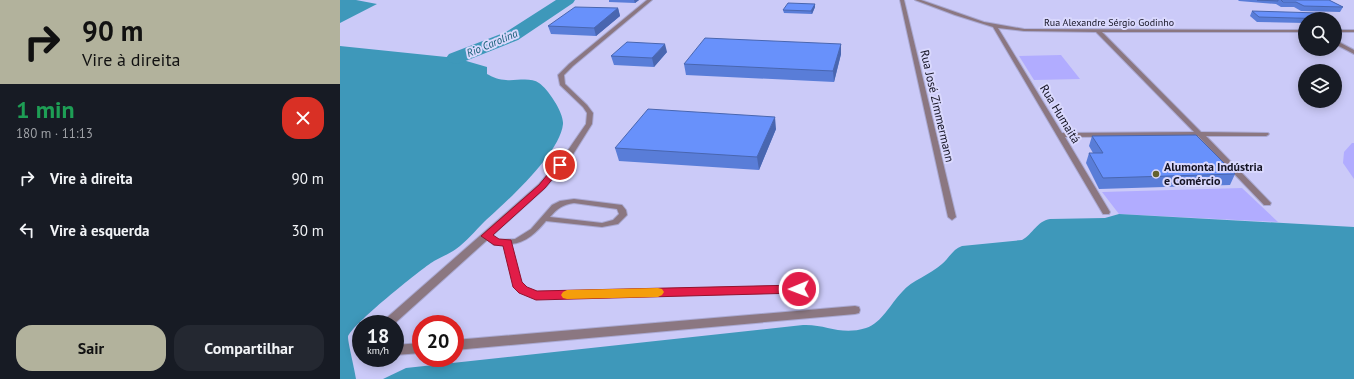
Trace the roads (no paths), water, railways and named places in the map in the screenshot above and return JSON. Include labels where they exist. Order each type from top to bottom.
[{"type":"street","points":[[397,315],[542,186],[569,154],[589,124],[590,113],[585,106],[562,84],[561,75],[571,65],[650,0]]},
{"type":"street","name":"Rua José Zimmermann","points":[[902,0],[952,217]]},
{"type":"street","name":"Rua Alexandre Sérgio Godinho","points":[[917,0],[964,17],[996,26],[1029,31],[1298,31]]},
{"type":"street","name":"Rua Humaitá","points":[[996,26],[1106,212]]},
{"type":"street","points":[[1098,31],[1267,203]]},
{"type":"street","points":[[1342,31],[1354,31]]},
{"type":"street","points":[[1342,46],[1354,52]]},
{"type":"street","points":[[1060,136],[1266,134]]},
{"type":"street","points":[[464,344],[856,310]]},
{"type":"lane","points":[[486,236],[497,243],[516,241],[526,237],[546,219],[555,208],[563,203],[574,201],[619,207],[622,210],[623,215],[615,222],[602,225],[546,219]]},
{"type":"lane","points":[[507,243],[517,284],[523,290],[536,295],[799,289]]},
{"type":"water","points":[[340,0],[356,0],[377,4],[340,23]]},
{"type":"water","points":[[340,46],[456,58],[487,67],[487,74],[499,79],[536,81],[547,90],[555,102],[563,119],[560,136],[552,149],[531,177],[460,246],[434,261],[415,275],[368,315],[352,315],[352,331],[348,337],[352,367],[354,367],[356,379],[340,379]]},
{"type":"water","points":[[1119,214],[1354,227],[1354,379],[383,379],[406,368],[464,367],[464,362],[803,325],[849,331],[866,328],[877,322],[882,317],[906,288],[937,268],[959,247],[1022,240],[1042,222],[1050,219],[1105,218]]},
{"type":"waterway","name":"Rio Carolina","points":[[456,58],[512,36],[567,0]]},
{"type":"place","name":"Alumonta Indústria e Comércio","points":[[1156,174]]}]
